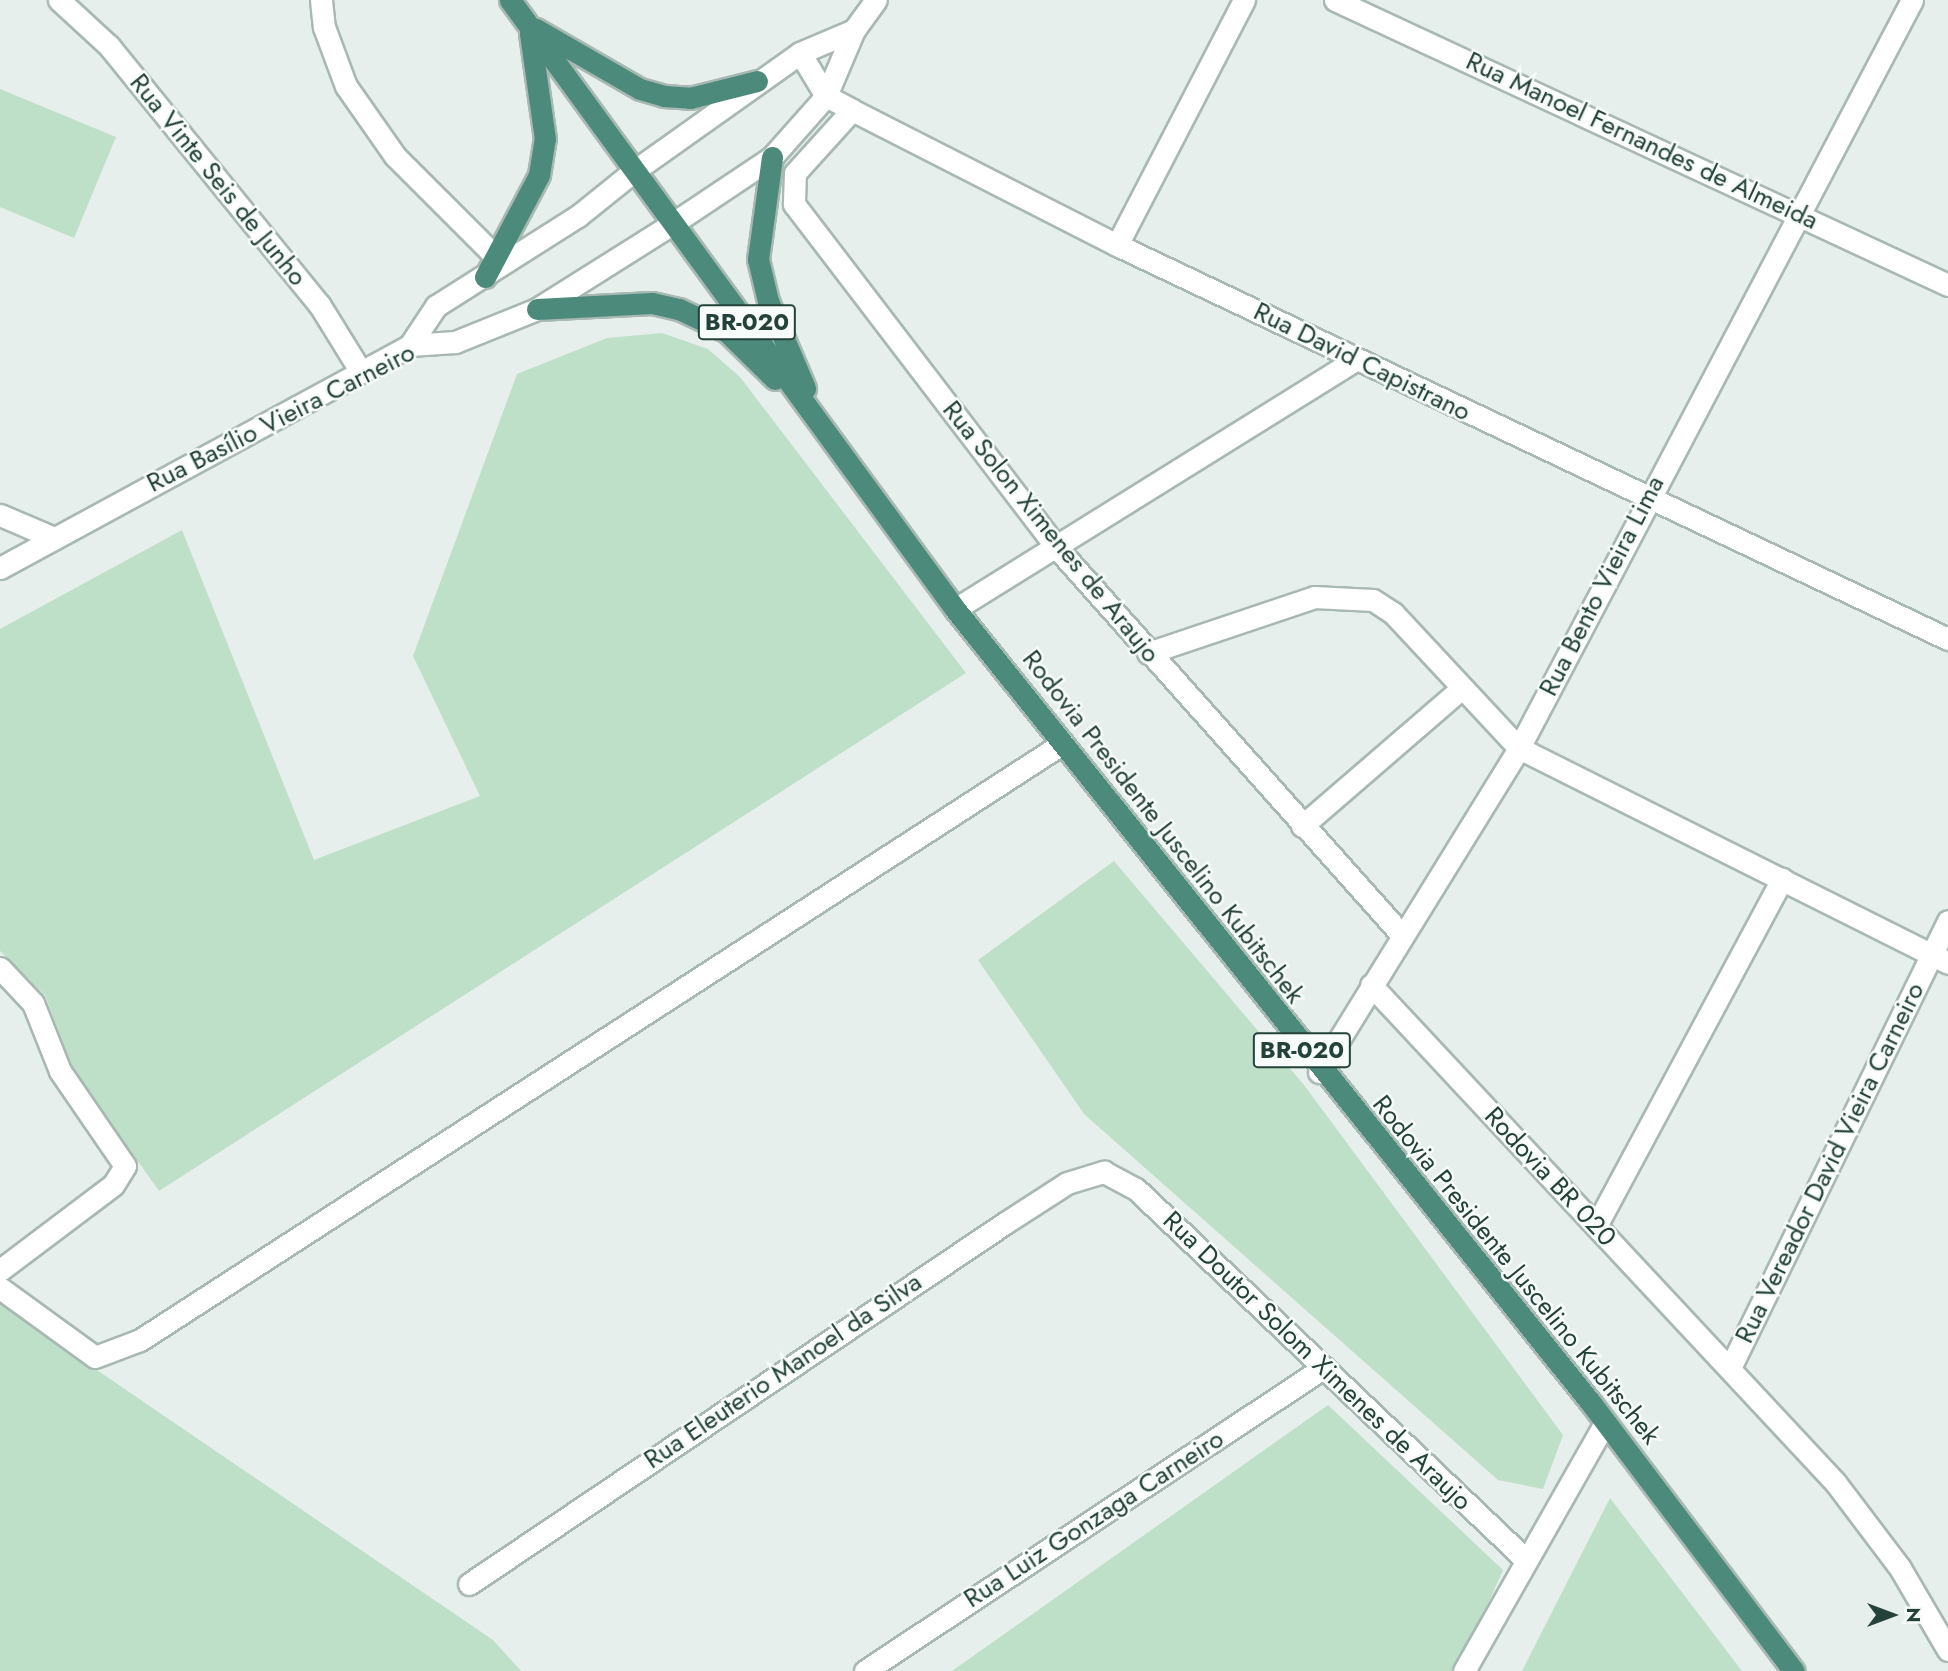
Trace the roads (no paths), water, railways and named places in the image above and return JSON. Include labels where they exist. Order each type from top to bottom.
[{"type":"highway","name":"Rodovia Presidente Juscelino Kubitschek","points":[[510,0],[955,608],[1319,1072],[1605,1423],[1794,1671]]},
{"type":"highway","points":[[485,277],[538,175],[545,139],[529,24]]},
{"type":"highway","points":[[529,24],[640,89],[664,96],[690,97],[757,81]]},
{"type":"highway","points":[[772,156],[758,259],[768,301],[820,422]]},
{"type":"highway","points":[[537,309],[652,303],[679,309],[727,332],[820,422]]},
{"type":"street","name":"Rua Vinte Seis de Junho","points":[[59,0],[109,46],[319,304],[361,372]]},
{"type":"street","points":[[321,0],[324,27],[346,86],[395,156],[496,257]]},
{"type":"street","name":"Rua Basílio Vieira Carneiro","points":[[0,568],[410,345],[455,342],[537,309],[675,222],[772,156],[826,96],[854,30],[876,0]]},
{"type":"street","points":[[1118,245],[1244,0]]},
{"type":"street","name":"Rua Manoel Fernandes de Almeida","points":[[1335,0],[1798,211],[1948,285]]},
{"type":"street","name":"Rua Bento Vieira Lima","points":[[1319,1072],[1401,934],[1519,748],[1647,498],[1912,0]]},
{"type":"street","points":[[410,345],[436,306],[485,277],[757,81],[800,53],[854,30]]},
{"type":"street","points":[[800,53],[826,96]]},
{"type":"street","name":"Rua David Capistrano","points":[[826,96],[1118,245],[1948,639]]},
{"type":"street","name":"Rua Solon Ximenes de Araujo","points":[[852,110],[796,173],[794,204],[1057,548],[1401,934]]},
{"type":"street","points":[[955,608],[1057,548],[1356,359]]},
{"type":"street","points":[[0,515],[54,538]]},
{"type":"street","points":[[1148,653],[1314,597],[1343,596],[1373,600],[1393,614],[1519,748],[1939,959]]},
{"type":"street","points":[[1302,826],[1462,688]]},
{"type":"street","points":[[0,1288],[53,1331],[95,1357],[140,1340],[1063,743]]},
{"type":"street","points":[[1596,1226],[1782,879]]},
{"type":"street","name":"Rua Vereador David Vieira Carneiro","points":[[1730,1368],[1939,959],[1948,921]]},
{"type":"street","points":[[0,968],[33,1003],[60,1071],[125,1166],[113,1185],[0,1270]]},
{"type":"street","name":"Rodovia BR 020","points":[[1371,985],[1730,1368],[1871,1525],[1948,1650]]},
{"type":"street","name":"Rua Doutor Solom Ximenes de Araujo","points":[[1104,1172],[1136,1189],[1524,1558]]},
{"type":"street","name":"Rua Eleuterio Manoel da Silva","points":[[469,1584],[1005,1223],[1067,1184],[1104,1172]]},
{"type":"street","name":"Rua Luiz Gonzaga Carneiro","points":[[865,1671],[1323,1368]]},
{"type":"street","points":[[1464,1671],[1524,1558],[1605,1423]]}]
